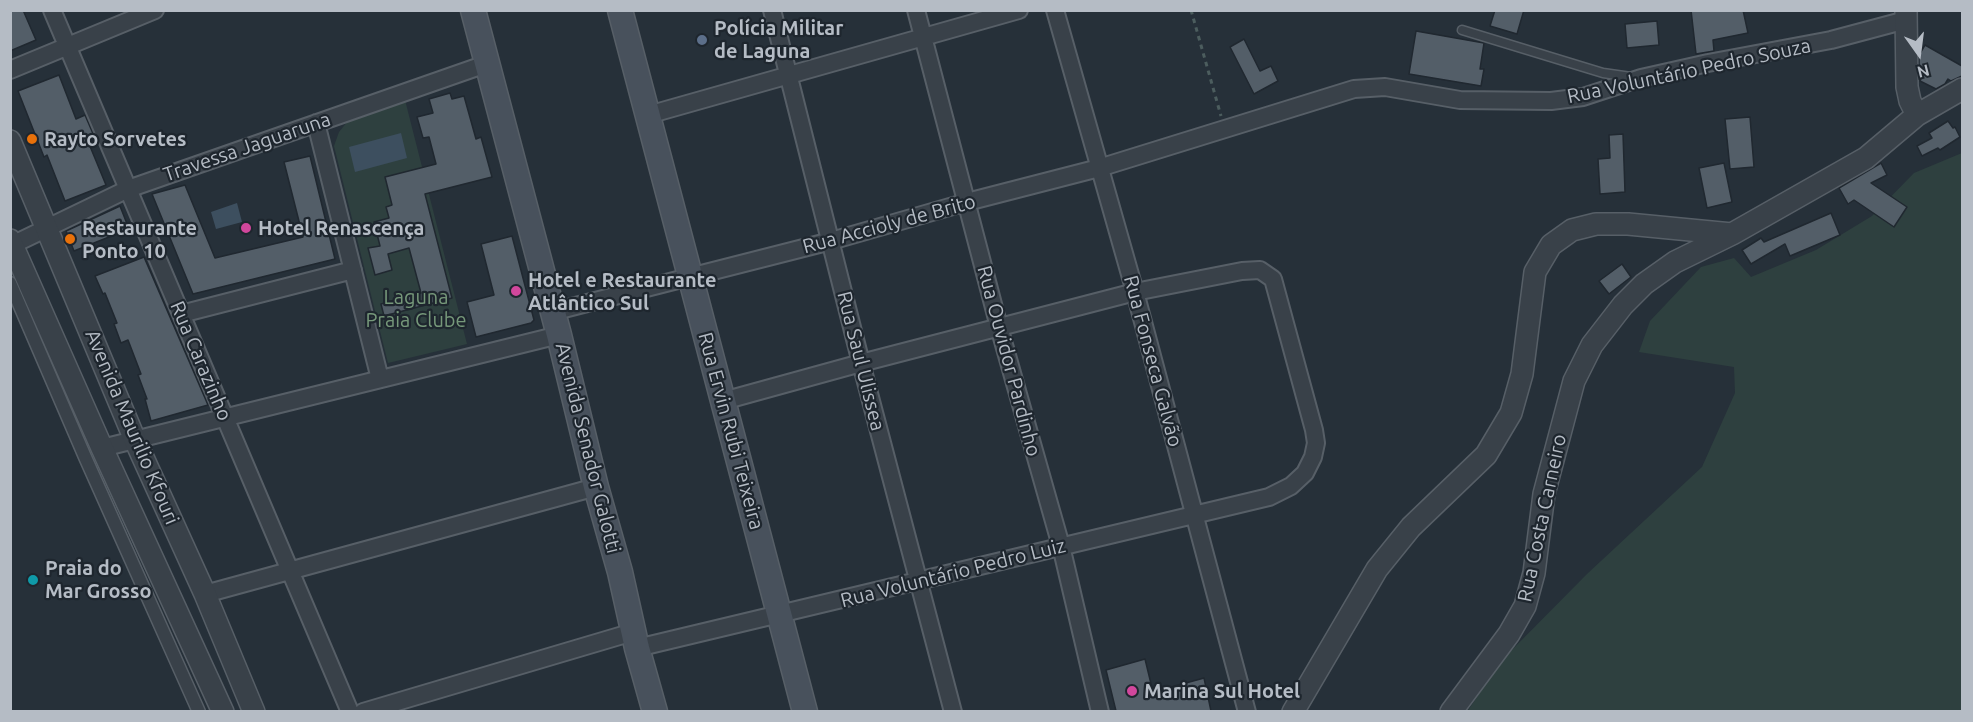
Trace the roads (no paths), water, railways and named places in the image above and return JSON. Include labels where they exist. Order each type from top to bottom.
[{"type":"main road","name":"Avenida Senador Galotti","points":[[472,10],[556,324],[655,711]]},
{"type":"main road","name":"Rua Ervin Rubi Teixeira","points":[[620,10],[805,711]]},
{"type":"street","name":"Rua Carazinho","points":[[52,10],[350,711]]},
{"type":"street","points":[[10,70],[155,10]]},
{"type":"street","name":"Rua Saul Ulissea","points":[[772,10],[861,363],[953,711]]},
{"type":"street","name":"Rua Ouvidor Pardinho","points":[[916,10],[999,327],[1061,546],[1100,711]]},
{"type":"street","points":[[648,115],[1019,10]]},
{"type":"street","name":"Rua Fonseca Galvão","points":[[1055,10],[1135,292],[1247,711]]},
{"type":"street","points":[[1906,16],[1907,87],[1910,101],[1917,115]]},
{"type":"street","name":"Rua Voluntário Pedro Souza","points":[[1224,129],[1354,89],[1385,87],[1460,99],[1551,100],[1583,97],[1641,78],[1831,40],[1906,16]]},
{"type":"street","name":"Travessa Jaguaruna","points":[[11,243],[128,189],[486,64]]},
{"type":"street","name":"Rua Costa Carneiro","points":[[1451,711],[1509,634],[1525,606],[1533,573],[1544,494],[1574,381],[1592,345],[1623,305],[1644,284],[1675,262],[1732,234],[1866,158],[1917,115],[1962,89]]},
{"type":"street","points":[[316,123],[380,379]]},
{"type":"street","name":"Rua Accioly de Brito","points":[[102,448],[380,379],[556,324],[691,277],[1099,168],[1224,129]]},
{"type":"street","name":"Avenida Maurilio Kfouri","points":[[10,141],[135,440],[205,594],[254,711]]},
{"type":"street","points":[[1293,711],[1377,569],[1411,527],[1486,455],[1511,413],[1522,374],[1535,272],[1551,245],[1572,230],[1596,224],[1628,224],[1732,234]]},
{"type":"street","name":"Avenida Maurilio Kfouri","points":[[11,243],[102,448],[224,711]]},
{"type":"street","points":[[181,314],[353,270]]},
{"type":"street","name":"Rua Voluntário Pedro Luiz","points":[[363,711],[635,640],[780,615],[1061,546],[1195,516],[1269,497],[1291,486],[1305,473],[1313,457],[1316,443],[1273,279],[1260,270],[1242,271],[1135,292]]},
{"type":"street","points":[[10,283],[84,456],[199,711]]},
{"type":"street","points":[[723,401],[1135,292]]},
{"type":"street","points":[[205,594],[596,487]]},
{"type":"lane","points":[[1462,30],[1603,73],[1641,78]]},
{"type":"water","points":[[401,133],[407,158],[355,172],[349,147]]},
{"type":"water","points":[[237,203],[242,222],[216,229],[211,212]]},
{"type":"place","name":"Polícia Militar de Laguna","points":[[702,40]]},
{"type":"place","name":"Rayto Sorvetes","points":[[32,139]]},
{"type":"place","name":"Hotel Renascença","points":[[246,228]]},
{"type":"place","name":"Restaurante Ponto 10","points":[[70,239]]},
{"type":"place","name":"Hotel e Restaurante Atlântico Sul","points":[[516,291]]},
{"type":"place","name":"Praia do Mar Grosso","points":[[33,580]]},
{"type":"place","name":"Marina Sul Hotel","points":[[1132,691]]},
{"type":"park label","name":"Laguna Praia Clube","points":[[416,308]]}]
